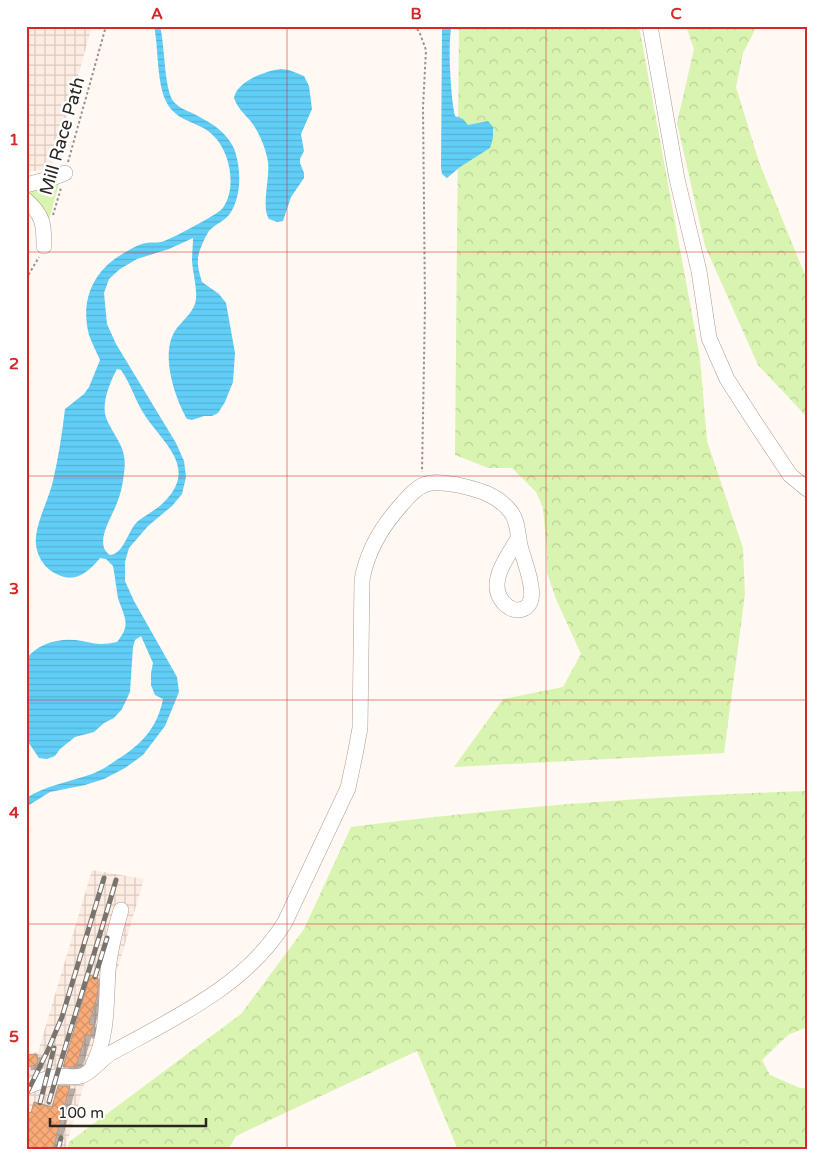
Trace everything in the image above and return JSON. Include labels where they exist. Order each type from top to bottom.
[{"type":"lane","points":[[650,26],[677,179],[698,271],[710,338],[727,379],[790,475],[807,489]]},
{"type":"lane","points":[[26,185],[65,173]]},
{"type":"lane","points":[[26,200],[38,212],[41,218],[44,227],[44,246]]},
{"type":"lane","points":[[26,1087],[53,1077],[78,1076],[90,1070],[106,1056],[182,1015],[220,990],[249,966],[275,940],[286,922],[348,788],[360,728],[362,580],[364,566],[372,547],[390,516],[413,490],[422,485],[437,481],[484,491],[510,511],[516,521],[519,537]]},
{"type":"lane","points":[[90,1070],[98,1054],[103,1037],[110,959],[122,910]]},
{"type":"path","name":"Mill Race Path","points":[[52,221],[106,26]]},
{"type":"path","points":[[413,26],[420,31],[426,50],[423,107],[425,305],[422,485]]},
{"type":"path","points":[[26,279],[44,246]]},
{"type":"shaded area","points":[[26,26],[92,26],[52,169],[26,172]]},
{"type":"shaded area","points":[[92,870],[144,879],[65,1150],[26,1150],[26,1054],[38,1052]]},
{"type":"green space","points":[[459,26],[639,26],[700,358],[707,441],[743,548],[745,594],[724,753],[454,767],[503,699],[563,687],[581,654],[556,599],[547,573],[543,508],[536,492],[512,468],[488,468],[455,455]]},
{"type":"green space","points":[[686,26],[757,26],[743,53],[736,87],[759,162],[807,280],[807,417],[758,365],[705,246],[677,123],[694,49]]},
{"type":"green space","points":[[60,180],[49,220],[47,220],[26,193],[26,189]]},
{"type":"green space","points":[[807,791],[807,1027],[788,1035],[762,1060],[770,1075],[800,1088],[807,1088],[807,1150],[757,1150],[747,1146],[747,1150],[458,1150],[417,1051],[236,1136],[228,1150],[67,1150],[69,1142],[241,1014],[304,929],[351,827],[579,803]]},
{"type":"water","points":[[154,26],[160,26],[166,76],[173,101],[179,107],[208,122],[222,132],[228,138],[236,154],[239,177],[235,204],[229,215],[208,232],[198,260],[202,282],[219,294],[226,303],[235,353],[233,382],[225,402],[218,413],[192,420],[187,419],[173,386],[170,374],[169,349],[177,328],[191,311],[196,299],[192,261],[193,238],[169,249],[137,259],[120,269],[109,279],[104,293],[107,324],[116,344],[176,443],[184,461],[186,477],[182,494],[172,506],[148,526],[129,548],[125,562],[125,581],[134,601],[177,677],[179,692],[165,726],[143,755],[125,768],[104,779],[50,792],[26,807],[26,798],[50,787],[95,773],[133,749],[152,728],[163,699],[155,695],[151,685],[153,663],[141,636],[135,640],[133,647],[130,692],[122,709],[114,718],[104,723],[94,732],[75,737],[60,749],[55,756],[47,759],[39,758],[26,739],[26,659],[31,653],[37,648],[59,640],[101,644],[117,642],[122,636],[125,625],[113,566],[106,559],[100,558],[88,571],[78,576],[61,576],[47,568],[41,560],[36,545],[39,523],[54,476],[65,409],[84,394],[89,387],[100,360],[89,335],[87,324],[87,302],[90,292],[100,273],[116,258],[142,244],[166,240],[210,217],[223,208],[230,192],[230,172],[222,147],[212,134],[176,114],[164,97],[161,87]],"holes":[[[117,369],[121,370],[142,412],[175,458],[178,468],[178,479],[173,491],[163,503],[138,521],[123,546],[110,555],[105,550],[103,537],[120,496],[125,464],[123,451],[105,414],[105,401],[111,380]]]},
{"type":"water","points":[[442,26],[452,26],[450,70],[455,116],[463,119],[468,125],[488,121],[493,127],[493,138],[490,148],[460,167],[447,178],[442,174],[441,168]]},
{"type":"water","points":[[281,69],[304,76],[309,86],[312,109],[301,134],[304,151],[300,163],[304,178],[291,197],[283,221],[277,222],[269,219],[267,214],[268,162],[264,147],[255,127],[239,108],[234,98],[236,92],[246,82],[267,72]]},
{"type":"building","points":[[90,975],[98,978],[98,994],[89,1024],[94,1025],[90,1036],[86,1034],[76,1067],[63,1067]]},
{"type":"building","points":[[37,1054],[38,1065],[26,1067],[26,1055]]},
{"type":"building","points":[[58,1086],[70,1086],[53,1150],[26,1150],[26,1111],[31,1113],[34,1102],[52,1107]]},
{"type":"railway","points":[[26,1095],[62,1017],[104,878]]},
{"type":"railway","points":[[49,1102],[116,880]]},
{"type":"railway","points":[[95,977],[107,938]]},
{"type":"railway","points":[[40,1103],[54,1048]]},
{"type":"railway","points":[[58,1150],[61,1138]]}]
